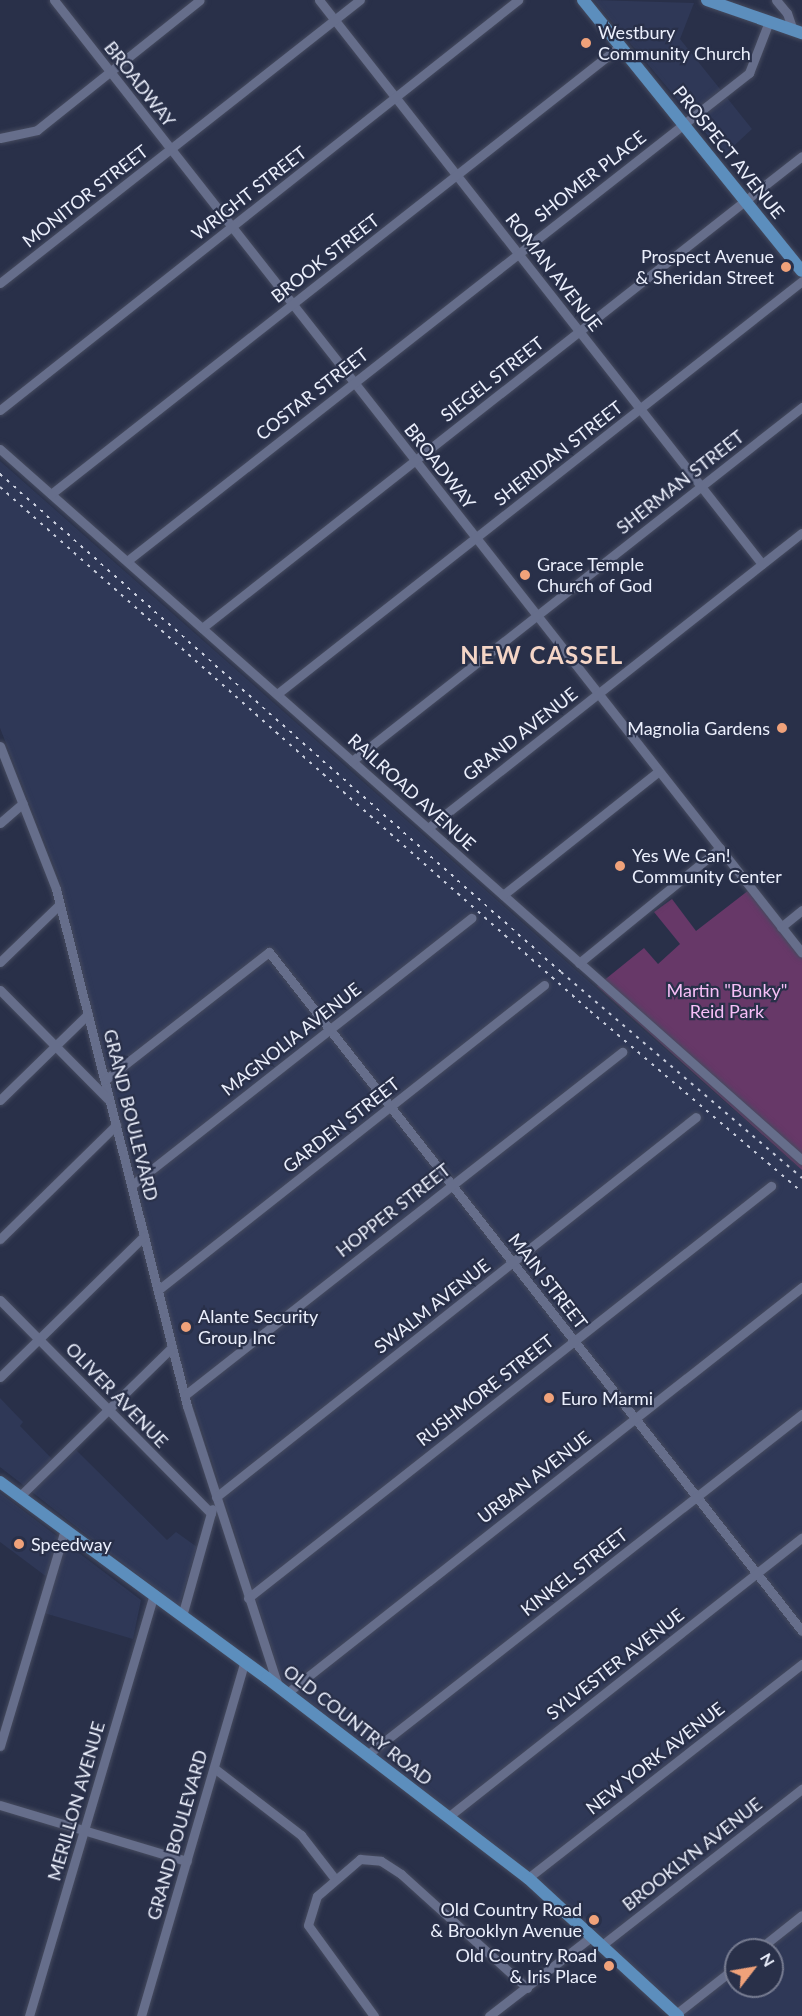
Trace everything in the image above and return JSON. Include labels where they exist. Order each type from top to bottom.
[{"type":"main road","name":"PROSPECT AVENUE","points":[[583,0],[802,271]]},
{"type":"main road","points":[[706,0],[768,24],[797,31]]},
{"type":"main road","name":"OLD COUNTRY ROAD","points":[[0,1482],[282,1690],[528,1878],[677,2015]]},
{"type":"street","name":"BROADWAY","points":[[54,0],[802,953]]},
{"type":"street","points":[[0,138],[37,130],[200,0]]},
{"type":"street","name":"ROMAN AVENUE","points":[[319,0],[762,564]]},
{"type":"street","name":"MONITOR STREET","points":[[0,283],[360,0]]},
{"type":"street","name":"WRIGHT STREET","points":[[0,411],[518,0]]},
{"type":"street","points":[[776,0],[787,13],[797,31]]},
{"type":"street","name":"SHOMER PLACE","points":[[519,253],[749,74],[768,24]]},
{"type":"street","name":"BROOK STREET","points":[[51,494],[619,47]]},
{"type":"street","name":"SIEGEL STREET","points":[[202,627],[802,156]]},
{"type":"street","name":"COSTAR STREET","points":[[127,561],[519,253]]},
{"type":"street","name":"SHERIDAN STREET","points":[[277,694],[802,282]]},
{"type":"street","name":"SHERMAN STREET","points":[[352,761],[802,407]]},
{"type":"street","name":"RAILROAD AVENUE","points":[[0,449],[802,1160]]},
{"type":"street","name":"GRAND AVENUE","points":[[428,828],[802,533]]},
{"type":"street","name":"GRAND BOULEVARD","points":[[0,746],[60,904],[185,1395],[248,1598],[282,1690]]},
{"type":"street","points":[[503,895],[659,771]]},
{"type":"street","points":[[0,823],[23,803]]},
{"type":"street","points":[[579,963],[720,848]]},
{"type":"street","points":[[0,962],[60,904]]},
{"type":"street","points":[[782,927],[802,910]]},
{"type":"street","name":"MAGNOLIA AVENUE","points":[[132,1185],[471,918]]},
{"type":"street","name":"MAIN STREET","points":[[105,1080],[268,952],[802,1631]]},
{"type":"street","name":"GARDEN STREET","points":[[158,1290],[544,986]]},
{"type":"street","points":[[0,990],[111,1101]]},
{"type":"street","points":[[0,1101],[88,1014]]},
{"type":"street","name":"HOPPER STREET","points":[[185,1395],[622,1052]]},
{"type":"street","name":"SWALM AVENUE","points":[[216,1497],[696,1117]]},
{"type":"street","points":[[0,1239],[116,1125]]},
{"type":"street","name":"RUSHMORE STREET","points":[[248,1598],[771,1186]]},
{"type":"street","points":[[0,1377],[144,1236]]},
{"type":"street","name":"URBAN AVENUE","points":[[282,1690],[802,1287]]},
{"type":"street","name":"OLIVER AVENUE","points":[[0,1300],[211,1513]]},
{"type":"street","points":[[20,1496],[172,1347]]},
{"type":"street","name":"KINKEL STREET","points":[[367,1755],[802,1414]]},
{"type":"street","points":[[182,1616],[216,1497]]},
{"type":"street","points":[[0,1746],[64,1529]]},
{"type":"street","name":"SYLVESTER AVENUE","points":[[448,1817],[802,1537]]},
{"type":"street","name":"MERILLON AVENUE","points":[[30,2016],[154,1595]]},
{"type":"street","name":"GRAND BOULEVARD","points":[[141,2016],[244,1663]]},
{"type":"street","name":"NEW YORK AVENUE","points":[[528,1878],[802,1664]]},
{"type":"street","points":[[214,1768],[301,1835],[335,1879]]},
{"type":"street","name":"BROOKLYN AVENUE","points":[[602,1945],[802,1789]]},
{"type":"street","points":[[0,1805],[187,1861]]},
{"type":"street","points":[[374,2016],[308,1925],[317,1896],[360,1859],[381,1861],[432,1899],[527,1988]]},
{"type":"street","points":[[774,1938],[802,1916]]},
{"type":"street","points":[[489,2016],[592,1936]]},
{"type":"street","points":[[677,2015],[724,1977]]},
{"type":"shaded area","points":[[594,0],[694,3],[680,39],[752,129],[724,155]]},
{"type":"shaded area","points":[[0,461],[802,1170],[802,2016],[686,2016],[568,1905],[282,1681],[184,1374],[59,878],[0,728]]},
{"type":"shaded area","points":[[0,1398],[23,1422],[20,1426],[58,1465],[75,1449],[167,1540],[176,1532],[197,1547],[179,1607],[0,1467]]},
{"type":"shaded area","points":[[0,1493],[141,1600],[133,1639],[44,1613],[51,1580],[0,1542]]},
{"type":"green space","name":"Martin \"Bunky\" Reid Park","points":[[749,890],[802,958],[802,1170],[597,986],[644,948],[658,964],[680,944],[654,912],[672,899],[696,931]]},
{"type":"railway","points":[[0,474],[561,972],[802,1178]]},
{"type":"railway","points":[[0,487],[590,1011],[802,1192]]},
{"type":"place","name":"Westbury Community Church","points":[[586,43]]},
{"type":"place","name":"Prospect Avenue & Sheridan Street","points":[[786,267]]},
{"type":"place","name":"Grace Temple Church of God","points":[[525,575]]},
{"type":"place","name":"Magnolia Gardens","points":[[782,728]]},
{"type":"place","name":"Yes We Can! Community Center","points":[[620,866]]},
{"type":"place","name":"Alante Security Group Inc","points":[[186,1327]]},
{"type":"place","name":"Euro Marmi","points":[[549,1398]]},
{"type":"place","name":"Speedway","points":[[19,1544]]},
{"type":"place","name":"Old Country Road & Brooklyn Avenue","points":[[594,1920]]},
{"type":"place","name":"Old Country Road & Iris Place","points":[[609,1966]]},
{"type":"district","name":"NEW CASSEL","points":[[542,655]]}]
